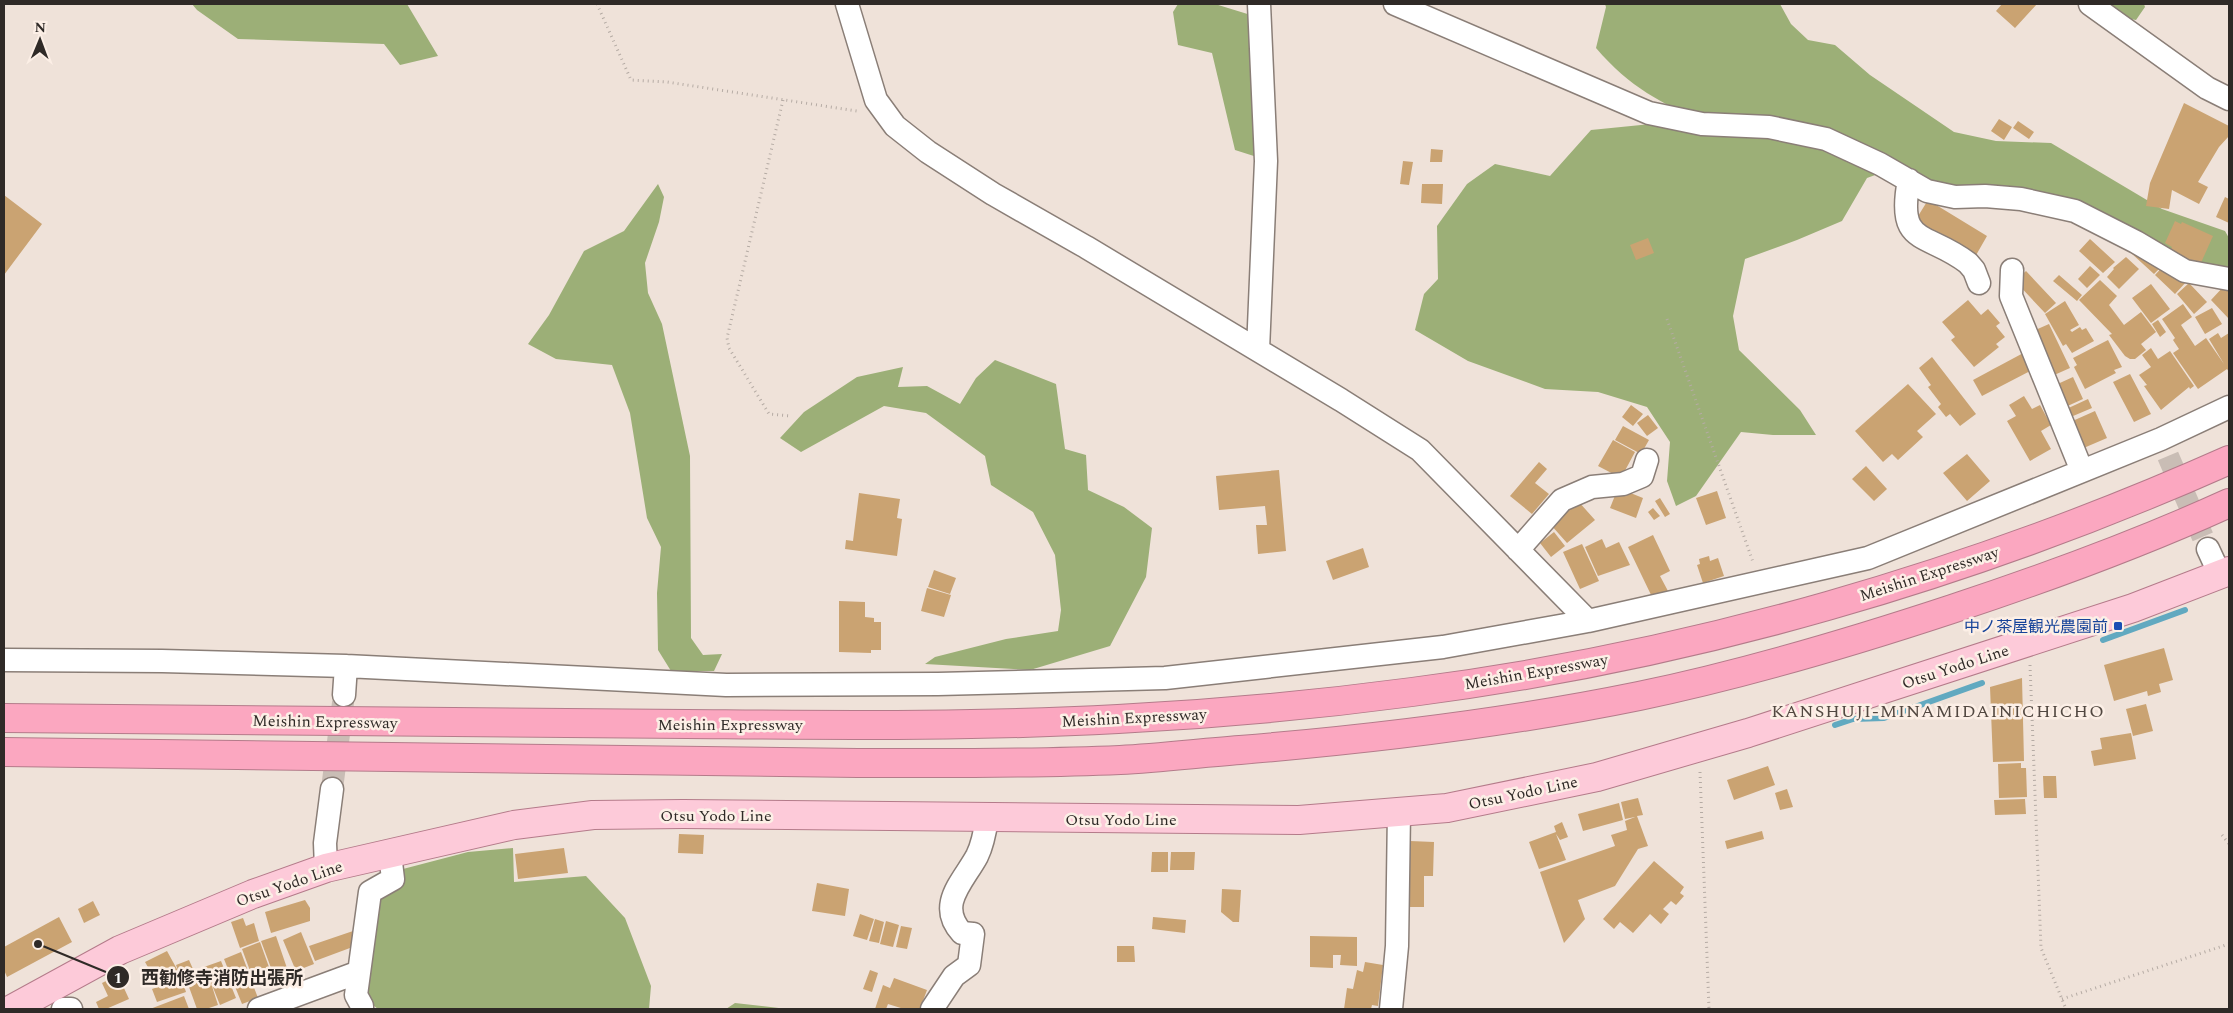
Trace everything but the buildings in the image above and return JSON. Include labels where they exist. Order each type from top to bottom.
[{"type":"highway","name":"Meishin Expressway","points":[[4,718],[504,724],[887,725],[1116,719],[1282,708],[1417,692],[1531,673],[1631,654],[1763,622],[1878,590],[2004,550],[2133,502],[2229,460]]},
{"type":"highway","points":[[4,752],[858,763],[998,763],[1122,760],[1290,746],[1425,731],[1639,696],[1799,657],[2020,587],[2146,539],[2229,504]]},
{"type":"main road","name":"Otsu Yodo Line","points":[[12,1009],[120,950],[253,894],[326,868],[514,825],[593,815],[683,814],[1299,820],[1447,808],[1598,777],[1748,733],[2029,643],[2133,608],[2225,573]]},
{"type":"street","points":[[847,4],[876,100],[895,126],[928,152],[993,194],[1086,247],[1258,350],[1420,450],[1588,621]]},
{"type":"street","points":[[1258,350],[1266,161],[1259,4]]},
{"type":"street","points":[[1395,4],[1648,113],[1702,124],[1769,127],[1826,140],[1908,180],[1926,191],[1955,197],[1985,196],[2021,199],[2075,212],[2136,242],[2185,271],[2229,278]]},
{"type":"street","points":[[2090,4],[2207,88],[2229,99]]},
{"type":"street","points":[[1908,180],[1904,207],[1910,229],[1968,263],[1979,283]]},
{"type":"street","points":[[2012,270],[2011,296],[2082,471]]},
{"type":"street","points":[[4,660],[346,666],[726,685],[938,684],[1165,678],[1443,647],[1588,621],[1761,584],[1868,558],[2082,471],[2165,447],[2229,407]]},
{"type":"street","points":[[1518,550],[1562,500],[1592,487],[1623,484],[1642,476],[1647,460]]},
{"type":"street","points":[[2208,549],[2225,573]]},
{"type":"street","points":[[344,695],[346,666]]},
{"type":"street","points":[[326,868],[325,843],[332,789]]},
{"type":"street","points":[[1391,1009],[1397,946],[1399,812]]},
{"type":"street","points":[[932,1009],[954,976],[969,965],[973,934],[962,933],[956,926],[952,907],[953,896],[977,856],[984,839],[987,818]]},
{"type":"street","points":[[362,1009],[356,995],[370,892],[393,879],[390,854]]},
{"type":"street","points":[[259,1009],[359,972]]},
{"type":"street","points":[[63,1009],[71,1009]]},
{"type":"path","points":[[596,4],[632,80],[667,82],[868,112],[885,112]]},
{"type":"path","points":[[783,100],[727,338],[729,348],[769,414],[791,416]]},
{"type":"path","points":[[1667,319],[1761,584]]},
{"type":"path","points":[[2029,643],[2041,948],[2066,1009]]},
{"type":"path","points":[[1699,746],[1709,1009]]},
{"type":"path","points":[[2222,835],[2229,844]]},
{"type":"path","points":[[2062,999],[2229,944]]},
{"type":"green space","points":[[192,4],[407,4],[438,56],[400,65],[384,44],[238,39],[197,10]]},
{"type":"green space","points":[[1178,4],[1215,4],[1254,16],[1257,157],[1235,150],[1212,53],[1178,45],[1173,12]]},
{"type":"green space","points":[[1605,4],[1780,4],[1791,24],[1808,40],[1835,45],[1870,75],[1954,132],[1996,141],[2051,143],[2162,209],[2225,231],[2229,238],[2229,274],[2193,266],[2088,211],[1972,206],[1897,167],[1867,178],[1842,221],[1745,259],[1733,316],[1739,350],[1800,410],[1816,435],[1773,435],[1741,432],[1696,496],[1676,506],[1667,481],[1670,442],[1647,407],[1598,392],[1545,389],[1468,361],[1415,330],[1424,294],[1438,279],[1437,226],[1467,184],[1495,164],[1550,176],[1591,130],[1651,124],[1707,125],[1661,101],[1634,84],[1621,74],[1596,48],[1606,7]]},
{"type":"green space","points":[[2099,4],[2144,4],[2145,7],[2136,20],[2110,15]]},
{"type":"green space","points":[[658,184],[664,197],[659,222],[645,263],[648,293],[662,324],[690,456],[691,638],[703,655],[722,654],[714,671],[671,671],[658,650],[657,593],[661,547],[647,518],[630,413],[612,365],[556,359],[528,344],[549,315],[584,251],[624,231]]},
{"type":"green space","points":[[995,360],[1056,384],[1065,449],[1086,455],[1088,490],[1124,507],[1152,528],[1146,577],[1110,646],[1030,670],[925,664],[935,657],[1006,639],[1058,631],[1061,610],[1055,555],[1033,512],[991,485],[985,456],[926,413],[884,406],[801,452],[780,438],[804,412],[857,377],[903,367],[898,387],[927,386],[960,404],[976,378]]},
{"type":"green space","points":[[513,848],[514,882],[586,876],[625,918],[651,986],[649,1009],[378,1009],[361,996],[374,895],[403,869],[468,852]]},
{"type":"green space","points":[[735,1003],[787,1009],[726,1009]]},
{"type":"waterway","points":[[2103,640],[2185,610]]},
{"type":"waterway","points":[[1835,725],[1853,719],[1884,718],[1982,683]]},
{"type":"tunnel","points":[[2168,456],[2208,549]]},
{"type":"tunnel","points":[[332,789],[344,695]]},
{"type":"place","name":"中ノ茶屋観光農園前","points":[[2118,626]]},
{"type":"place","name":"西勧修寺消防出張所","points":[[38,944]]},
{"type":"district","name":"KANSHUJI-MINAMIDAINICHICHO","points":[[1938,711]]}]
